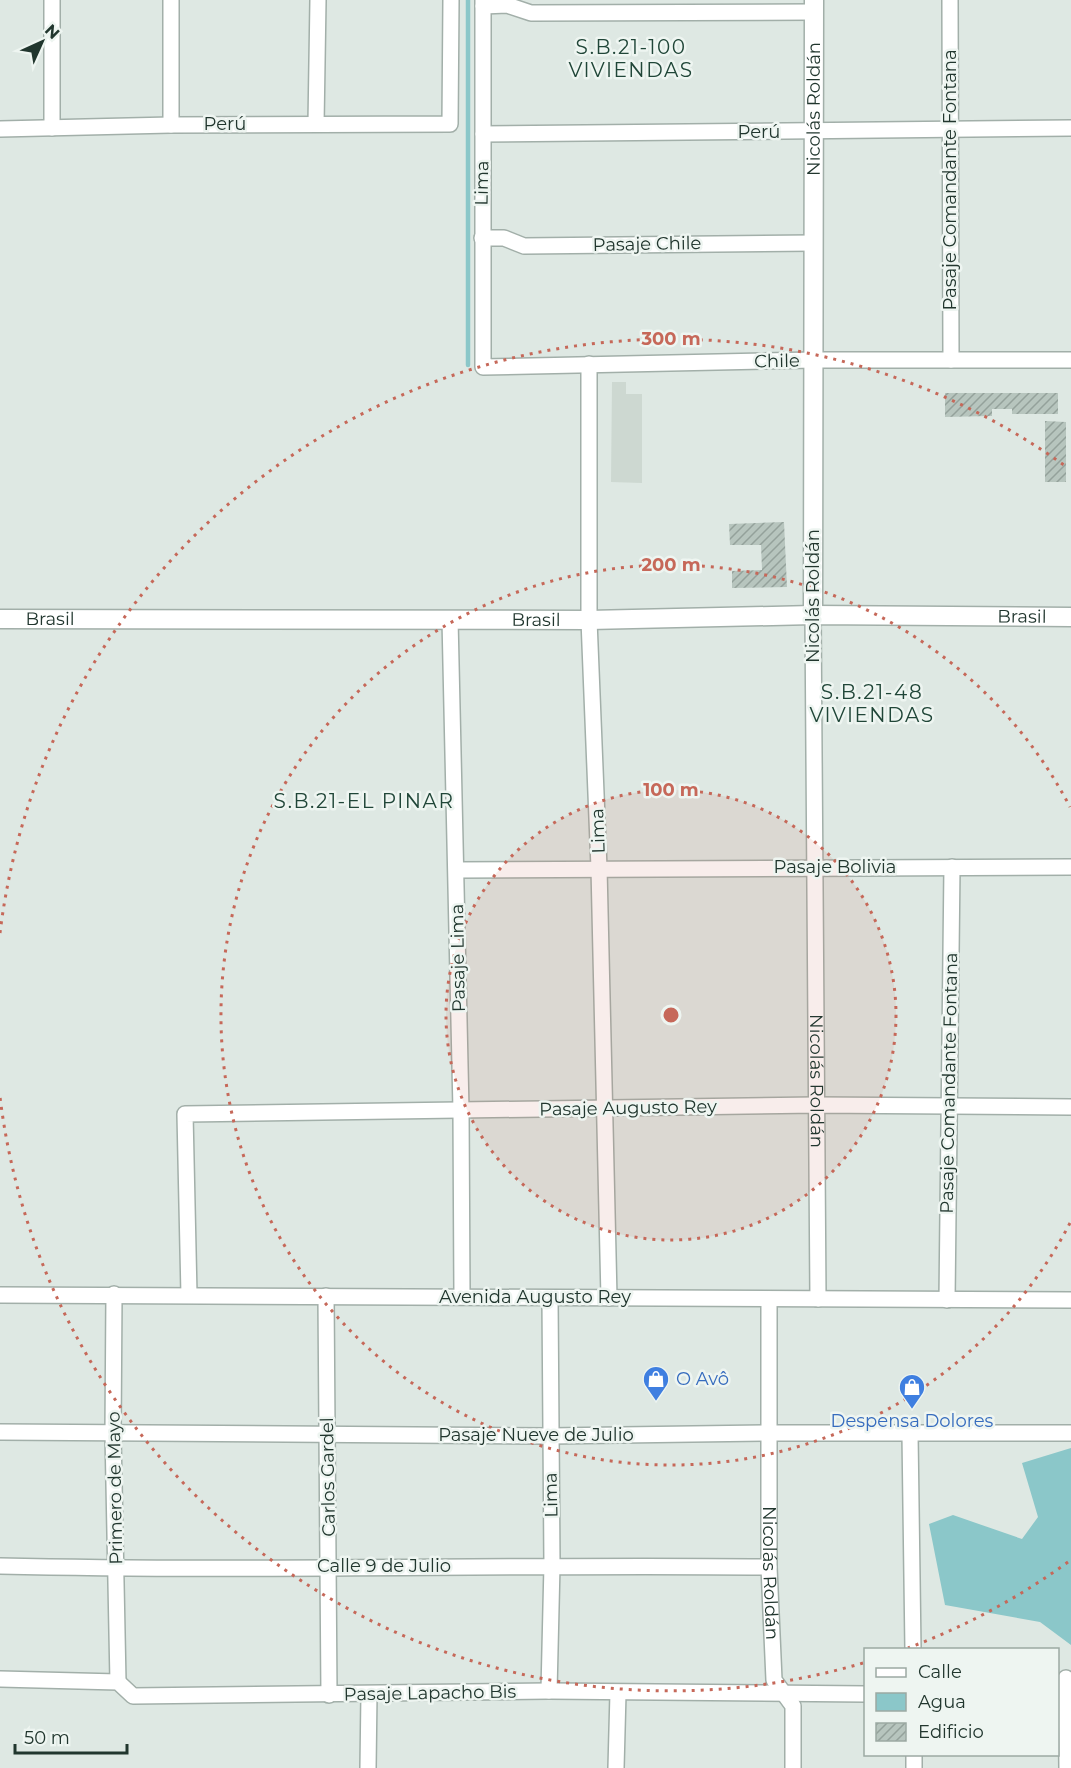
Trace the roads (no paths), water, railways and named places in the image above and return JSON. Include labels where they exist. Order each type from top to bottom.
[{"type":"street","points":[[52,0],[52,128]]},
{"type":"street","points":[[171,0],[171,124]]},
{"type":"street","points":[[316,124],[318,0]]},
{"type":"street","name":"Perú","points":[[0,129],[171,124],[450,124],[452,0]]},
{"type":"street","name":"Pasaje Comandante Fontana","points":[[950,0],[951,360]]},
{"type":"street","points":[[483,3],[507,5],[531,13],[814,6]]},
{"type":"street","name":"Lima","points":[[483,3],[483,367]]},
{"type":"street","name":"Nicolás Roldán","points":[[814,6],[813,615],[818,1299]]},
{"type":"street","name":"Perú","points":[[483,134],[1071,128]]},
{"type":"street","name":"Pasaje Chile","points":[[482,238],[504,238],[524,246],[813,243]]},
{"type":"street","name":"Chile","points":[[483,367],[814,360],[1071,360]]},
{"type":"street","name":"Lima","points":[[589,364],[589,620],[600,868],[609,1298]]},
{"type":"street","name":"Brasil","points":[[0,619],[589,620],[813,615],[1071,617]]},
{"type":"street","name":"Pasaje Lima","points":[[450,620],[457,870],[462,1296]]},
{"type":"street","name":"Pasaje Comandante Fontana","points":[[947,1300],[952,867]]},
{"type":"street","name":"Pasaje Bolivia","points":[[457,870],[1071,867]]},
{"type":"street","name":"Pasaje Augusto Rey","points":[[189,1295],[185,1114],[816,1105],[1071,1107]]},
{"type":"street","name":"Primero de Mayo","points":[[114,1294],[113,1434],[118,1682]]},
{"type":"street","name":"Avenida Augusto Rey","points":[[0,1295],[1071,1300]]},
{"type":"street","name":"Carlos Gardel","points":[[327,1296],[329,1695]]},
{"type":"street","name":"Lima","points":[[549,1691],[552,1565],[550,1298]]},
{"type":"street","name":"Nicolás Roldán","points":[[769,1299],[769,1567],[774,1680],[793,1706],[793,1768]]},
{"type":"street","name":"Pasaje Nueve de Julio","points":[[0,1432],[550,1436],[768,1432],[1071,1433]]},
{"type":"street","points":[[910,1434],[913,1648]]},
{"type":"street","name":"Calle 9 de Julio","points":[[0,1566],[117,1569],[552,1565],[769,1567]]},
{"type":"street","points":[[1066,1678],[1066,1768]]},
{"type":"street","name":"Pasaje Lapacho Bis","points":[[0,1679],[118,1682],[134,1695],[329,1695],[549,1691],[864,1694]]},
{"type":"street","points":[[616,1768],[618,1693]]},
{"type":"street","points":[[368,1768],[369,1694]]},
{"type":"water","points":[[1071,1448],[1071,1645],[1040,1622],[945,1605],[929,1524],[953,1515],[1022,1539],[1038,1517],[1022,1463]]},
{"type":"waterway","points":[[468,0],[468,365]]},
{"type":"place","name":"O Avô","points":[[656,1402]]},
{"type":"place","name":"Despensa Dolores","points":[[912,1410]]},
{"type":"district","name":"S.B.21-100 VIVIENDAS","points":[[631,58]]},
{"type":"district","name":"S.B.21-48 VIVIENDAS","points":[[872,704]]},
{"type":"district","name":"S.B.21-EL PINAR","points":[[364,801]]}]
